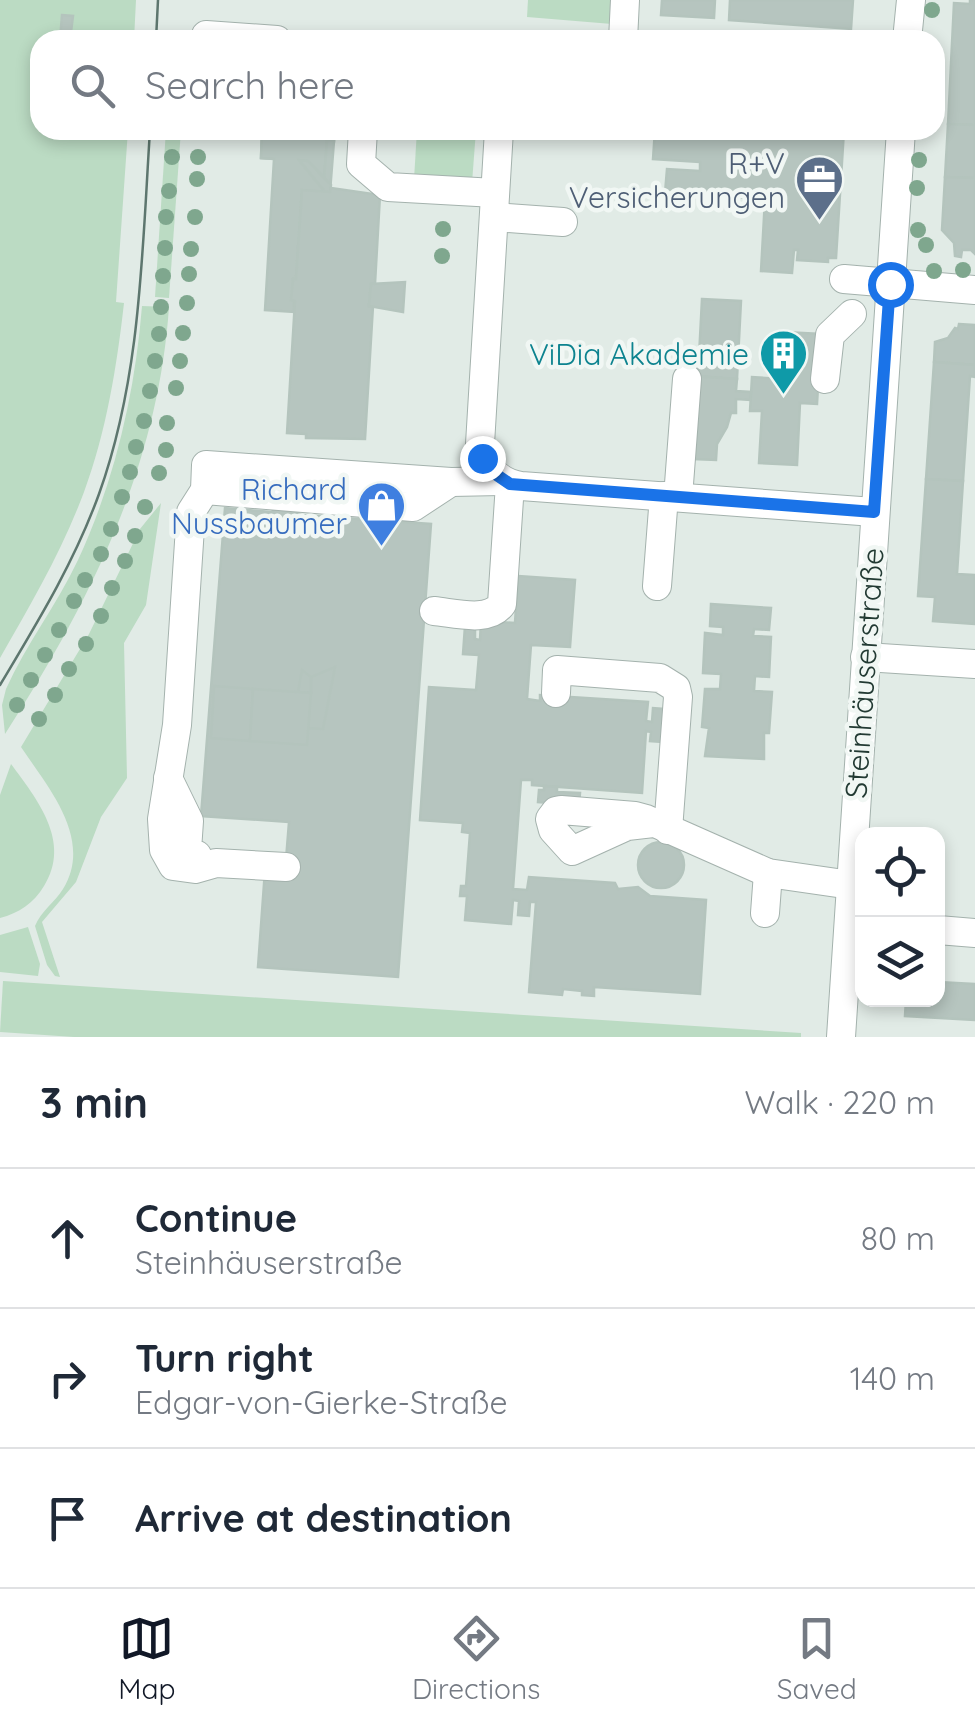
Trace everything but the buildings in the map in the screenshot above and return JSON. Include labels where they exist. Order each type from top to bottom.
[{"type":"street","points":[[623,30],[625,0]]},
{"type":"street","points":[[908,30],[910,0]]},
{"type":"street","points":[[362,140],[361,164],[388,187],[494,205],[563,222]]},
{"type":"street","points":[[434,612],[486,615],[497,612],[502,604],[506,482],[482,458],[480,444],[498,140]]},
{"type":"street","name":"Steinhäuserstraße","points":[[841,1037],[855,923],[851,885],[900,140]]},
{"type":"street","points":[[844,279],[975,290]]},
{"type":"street","points":[[825,379],[830,335],[843,314],[888,316]]},
{"type":"street","points":[[657,586],[687,379]]},
{"type":"street","points":[[286,866],[173,866],[164,850],[168,778],[182,673],[191,512],[205,490],[413,507],[452,482],[506,482],[874,512]]},
{"type":"street","points":[[865,657],[975,664]]},
{"type":"street","points":[[556,693],[557,670],[660,678],[676,688],[678,697],[660,826],[768,873],[851,885]]},
{"type":"street","points":[[168,778],[190,821],[187,850],[197,855]]},
{"type":"street","points":[[765,913],[768,873]]},
{"type":"street","points":[[945,931],[975,933]]},
{"type":"green space","points":[[0,0],[136,0],[134,30],[30,30],[30,140],[127,140],[116,302],[124,303],[110,399],[84,492],[56,556],[0,658]]},
{"type":"green space","points":[[528,0],[614,0],[612,24],[527,17]]},
{"type":"green space","points":[[165,140],[180,140],[169,298],[155,297]]},
{"type":"green space","points":[[416,140],[475,140],[472,183],[414,179]]},
{"type":"green space","points":[[142,306],[169,307],[151,423],[135,478],[91,583],[5,734],[2,705],[6,689],[70,577],[103,499],[128,404]]},
{"type":"green space","points":[[161,503],[146,605],[124,643],[127,778],[101,817],[76,882],[42,922],[60,977],[55,976],[47,965],[35,926],[63,889],[73,851],[70,832],[54,796],[21,747],[89,634],[140,529]]},
{"type":"green space","points":[[11,764],[48,822],[54,853],[52,870],[36,897],[20,910],[0,918],[0,795]]},
{"type":"green space","points":[[28,927],[40,964],[38,976],[0,972],[0,935]]},
{"type":"green space","points":[[3,981],[801,1033],[801,1037],[74,1037],[0,1032]]},
{"type":"tram line","points":[[156,30],[158,0]]},
{"type":"tram line","points":[[0,685],[78,544],[113,450],[124,405],[137,314],[149,140]]},
{"type":"place","name":"R+V Versicherungen","points":[[820,222]]},
{"type":"place","name":"ViDia Akademie","points":[[784,396]]},
{"type":"place","name":"Richard Nussbaumer","points":[[382,548]]},
{"type":"route","points":[[482,458],[491,471],[510,484],[874,512],[890,284]]}]
